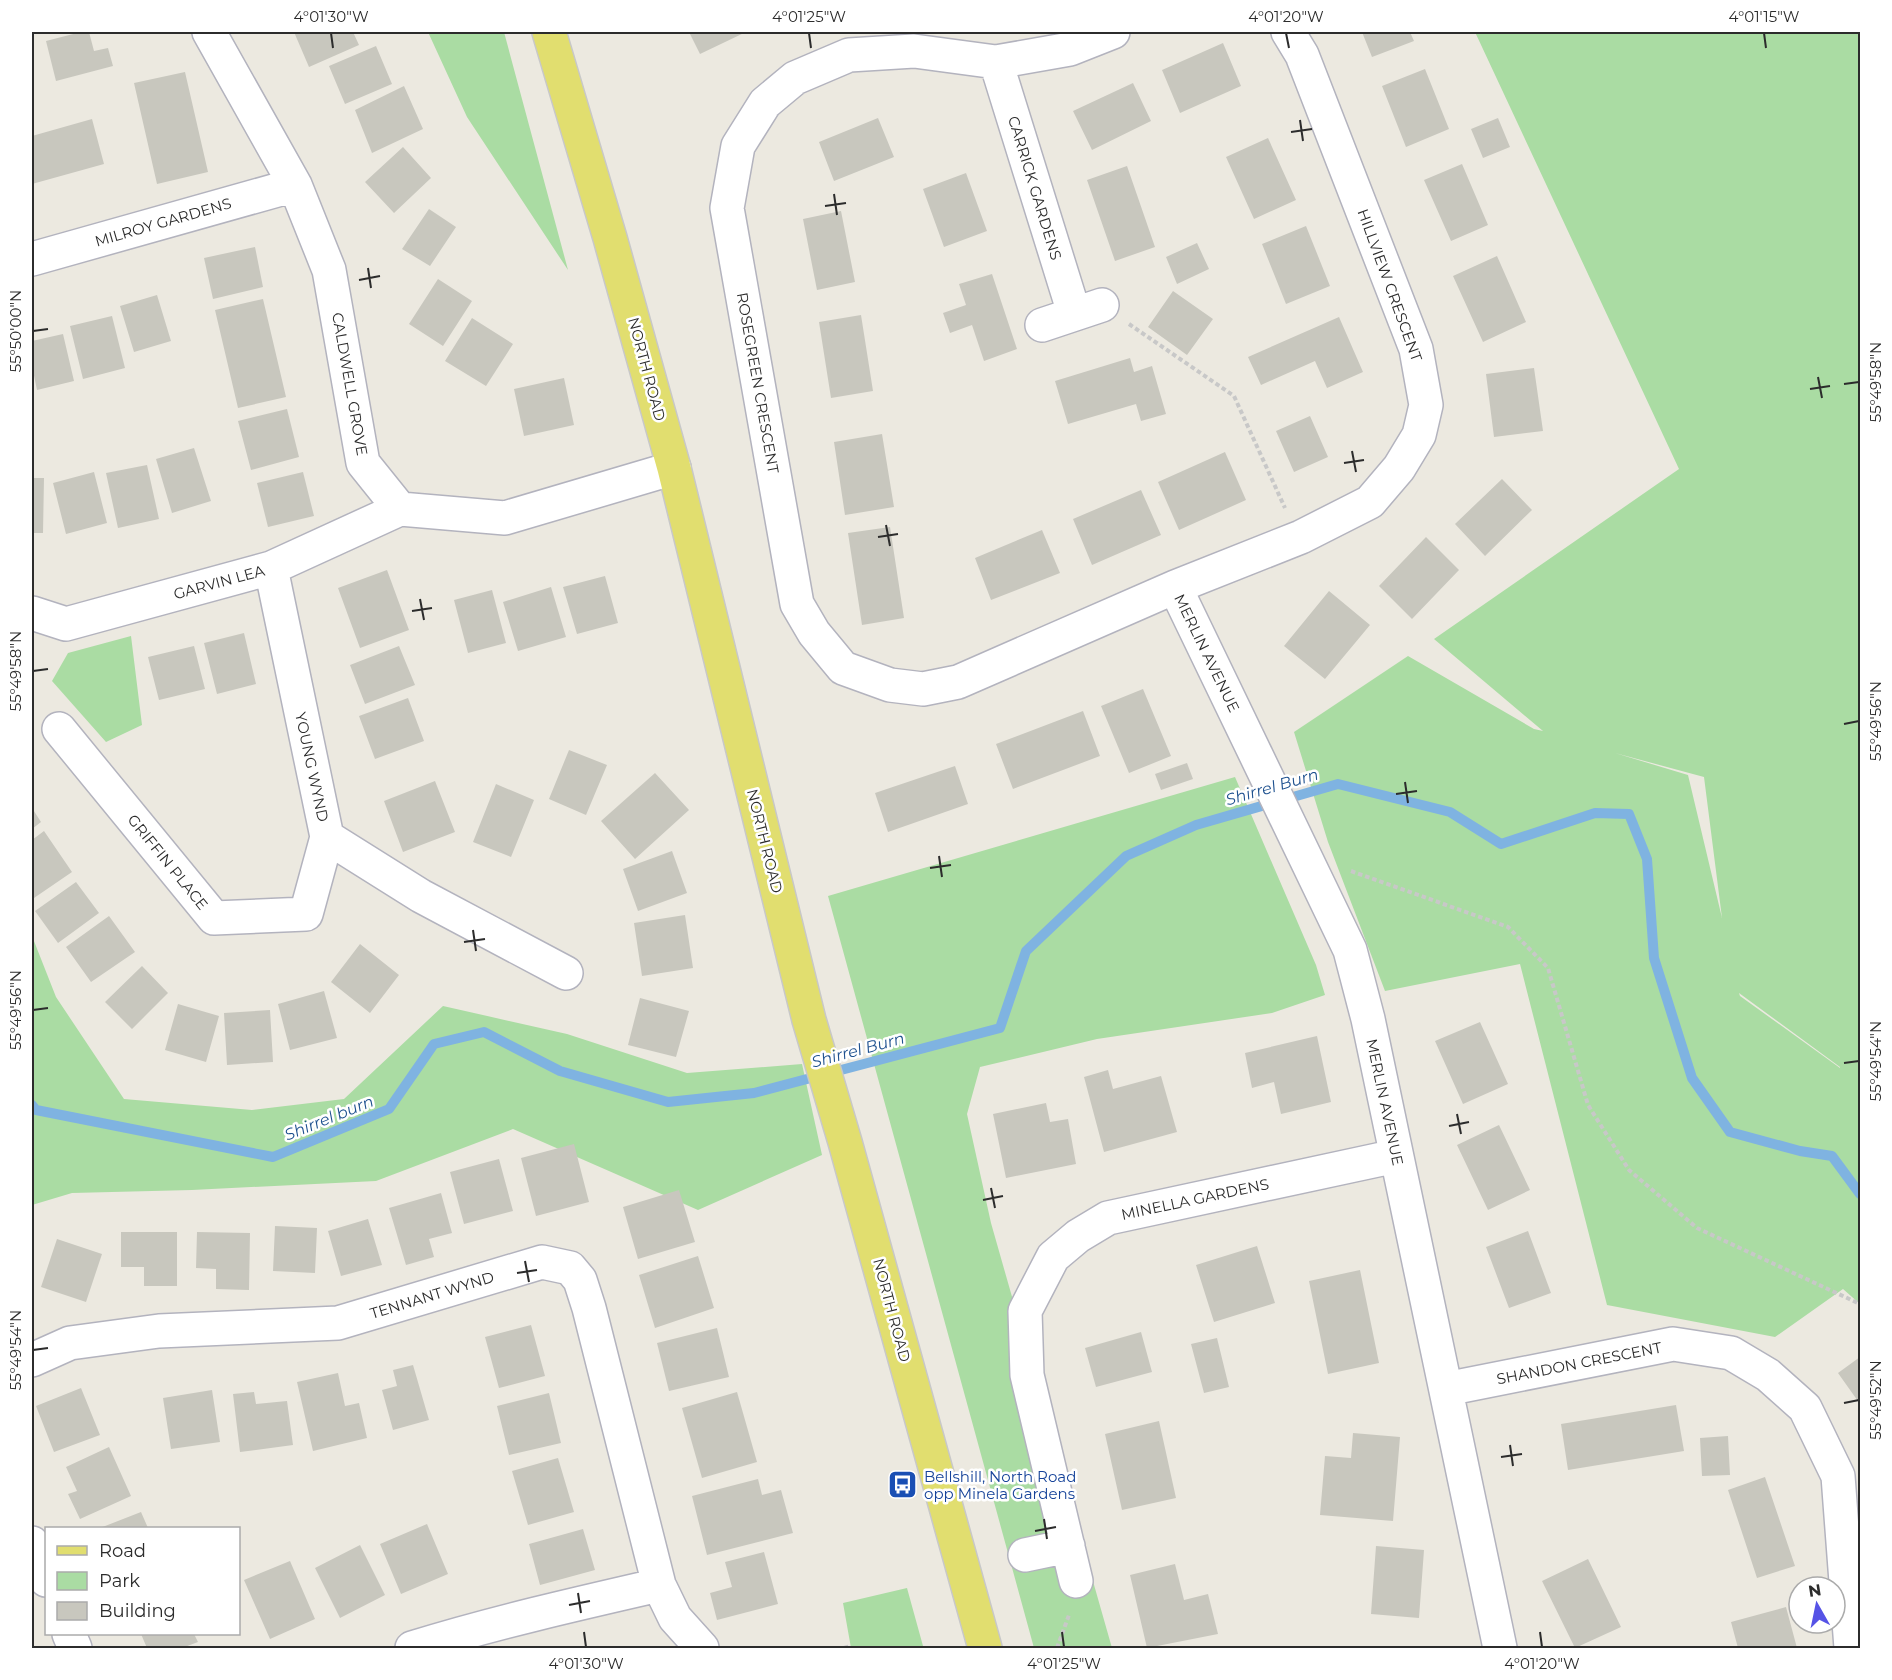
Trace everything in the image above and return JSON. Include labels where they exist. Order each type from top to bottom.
[{"type":"main road","name":"NORTH ROAD","points":[[549,32],[614,250],[674,468],[809,1020],[986,1648]]},
{"type":"street","name":"CALDWELL GROVE","points":[[209,32],[295,185],[329,270],[363,463],[400,509]]},
{"type":"street","name":"ROSEGREEN CRESCENT","points":[[1113,32],[1070,49],[996,62],[914,51],[849,55],[795,78],[765,103],[738,146],[727,208],[797,604],[814,633],[843,668],[890,685],[923,689],[958,682],[1175,587]]},
{"type":"street","name":"HILLVIEW CRESCENT","points":[[1175,587],[1301,537],[1370,502],[1399,468],[1419,435],[1426,405],[1416,349],[1302,56],[1288,32]]},
{"type":"street","name":"CARRICK GARDENS","points":[[996,62],[1088,309]]},
{"type":"street","name":"MILROY GARDENS","points":[[32,259],[295,185]]},
{"type":"street","points":[[1042,325],[1088,309]]},
{"type":"street","points":[[400,509],[505,518],[674,468]]},
{"type":"street","name":"GARVIN LEA","points":[[32,612],[66,624],[271,568],[400,509]]},
{"type":"street","name":"YOUNG WYND","points":[[271,568],[327,837],[421,896],[566,973]]},
{"type":"street","name":"MERLIN AVENUE","points":[[1175,587],[1350,950],[1368,1019],[1500,1648]]},
{"type":"street","name":"GRIFFIN PLACE","points":[[58,729],[214,918],[306,914],[327,837]]},
{"type":"street","name":"MINELLA GARDENS","points":[[1076,1581],[1027,1375],[1025,1311],[1053,1257],[1078,1236],[1108,1218],[1396,1156]]},
{"type":"street","name":"TENNANT WYND","points":[[32,1360],[70,1343],[159,1331],[338,1323],[542,1262],[570,1268],[580,1280],[589,1308],[659,1585],[675,1618],[702,1648]]},
{"type":"street","name":"SHANDON CRESCENT","points":[[1446,1389],[1673,1344],[1731,1353],[1768,1375],[1805,1408],[1838,1476],[1851,1648]]},
{"type":"street","points":[[32,1544],[45,1577]]},
{"type":"street","points":[[1025,1555],[1068,1546]]},
{"type":"street","points":[[412,1648],[453,1642],[540,1612],[659,1585]]},
{"type":"path","points":[[1088,309],[1234,396],[1290,519],[1301,537]]},
{"type":"path","points":[[1299,841],[1508,927],[1548,968],[1588,1105],[1629,1170],[1697,1228],[1860,1304]]},
{"type":"path","points":[[844,1648],[851,1646]]},
{"type":"green space","points":[[428,32],[504,32],[568,270],[467,117]]},
{"type":"green space","points":[[1475,32],[1860,32],[1860,1304],[1843,1289],[1775,1337],[1607,1305],[1520,964],[1385,991],[1328,842],[1294,732],[1408,656],[1534,729],[1543,731],[1434,639],[1679,469]],"holes":[[[1615,753],[1704,777],[1722,918],[1688,775]],[[1739,993],[1840,1067],[1840,1068],[1740,996]]]},
{"type":"green space","points":[[131,636],[142,725],[106,742],[52,681],[68,653]]},
{"type":"green space","points":[[1235,777],[1316,965],[1325,995],[1272,1013],[1097,1039],[980,1067],[967,1114],[991,1223],[1112,1648],[1034,1648],[828,896]]},
{"type":"green space","points":[[32,936],[56,997],[124,1099],[252,1110],[344,1099],[443,1006],[567,1034],[687,1073],[802,1064],[822,1155],[698,1210],[513,1129],[376,1181],[72,1193],[32,1205]]},
{"type":"green space","points":[[907,1588],[923,1646],[851,1648],[843,1603]]},
{"type":"building","points":[[89,32],[94,51],[108,48],[113,66],[56,81],[46,41]]},
{"type":"building","points":[[294,32],[353,32],[359,45],[309,67]]},
{"type":"building","points":[[689,32],[746,32],[700,54]]},
{"type":"building","points":[[1362,32],[1410,32],[1414,41],[1372,57]]},
{"type":"building","points":[[1223,43],[1241,86],[1180,113],[1162,70]]},
{"type":"building","points":[[376,46],[392,84],[345,104],[329,66]]},
{"type":"building","points":[[1425,69],[1449,129],[1406,147],[1382,86]]},
{"type":"building","points":[[185,72],[208,172],[157,184],[134,83]]},
{"type":"building","points":[[1133,83],[1151,121],[1092,150],[1073,111]]},
{"type":"building","points":[[404,86],[423,129],[372,153],[355,110]]},
{"type":"building","points":[[878,118],[894,157],[834,181],[819,142]]},
{"type":"building","points":[[1498,118],[1510,147],[1483,158],[1471,129]]},
{"type":"building","points":[[92,119],[104,164],[32,184],[32,136]]},
{"type":"building","points":[[1268,138],[1296,200],[1254,219],[1226,157]]},
{"type":"building","points":[[403,147],[431,178],[394,213],[365,182]]},
{"type":"building","points":[[1462,164],[1488,225],[1451,241],[1424,180]]},
{"type":"building","points":[[1127,166],[1155,247],[1115,261],[1087,180]]},
{"type":"building","points":[[966,173],[987,231],[944,247],[923,189]]},
{"type":"building","points":[[429,209],[456,227],[430,266],[402,249]]},
{"type":"building","points":[[841,211],[855,282],[817,290],[803,219]]},
{"type":"building","points":[[1306,226],[1330,286],[1286,304],[1262,244]]},
{"type":"building","points":[[1197,243],[1209,269],[1177,284],[1166,257]]},
{"type":"building","points":[[255,247],[263,287],[213,299],[204,258]]},
{"type":"building","points":[[1497,256],[1526,322],[1483,342],[1453,276]]},
{"type":"building","points":[[992,274],[1017,349],[984,361],[972,325],[950,333],[943,313],[966,305],[959,284]]},
{"type":"building","points":[[438,279],[472,301],[443,346],[409,324]]},
{"type":"building","points":[[1173,291],[1213,319],[1187,355],[1148,327]]},
{"type":"building","points":[[157,295],[171,341],[134,352],[120,306]]},
{"type":"building","points":[[263,299],[286,397],[238,408],[215,310]]},
{"type":"building","points":[[861,315],[873,391],[831,398],[819,322]]},
{"type":"building","points":[[112,316],[125,368],[83,379],[70,326]]},
{"type":"building","points":[[1339,317],[1363,372],[1327,388],[1315,361],[1261,385],[1248,357]]},
{"type":"building","points":[[472,318],[513,344],[486,386],[445,361]]},
{"type":"building","points":[[63,334],[74,381],[37,390],[32,366],[32,341]]},
{"type":"building","points":[[1130,358],[1134,372],[1152,366],[1166,414],[1141,421],[1136,404],[1068,424],[1055,381]]},
{"type":"building","points":[[1534,368],[1543,431],[1494,437],[1486,374]]},
{"type":"building","points":[[564,378],[574,425],[524,436],[514,389]]},
{"type":"building","points":[[287,409],[299,457],[251,470],[238,421]]},
{"type":"building","points":[[1310,416],[1328,457],[1294,472],[1276,431]]},
{"type":"building","points":[[882,434],[894,507],[845,515],[834,442]]},
{"type":"building","points":[[194,448],[211,501],[172,513],[156,459]]},
{"type":"building","points":[[1225,452],[1246,500],[1179,530],[1158,482]]},
{"type":"building","points":[[147,465],[159,519],[118,528],[106,473]]},
{"type":"building","points":[[94,472],[107,523],[66,534],[53,483]]},
{"type":"building","points":[[303,472],[314,516],[268,527],[257,483]]},
{"type":"building","points":[[32,478],[44,478],[43,533],[32,533]]},
{"type":"building","points":[[1502,479],[1532,510],[1485,556],[1455,524]]},
{"type":"building","points":[[1141,490],[1161,535],[1092,565],[1073,519]]},
{"type":"building","points":[[890,527],[904,618],[862,625],[848,533]]},
{"type":"building","points":[[1042,530],[1060,573],[991,600],[975,558]]},
{"type":"building","points":[[1426,537],[1459,570],[1412,619],[1379,586]]},
{"type":"building","points":[[387,570],[409,630],[360,648],[338,588]]},
{"type":"building","points":[[605,576],[618,623],[577,634],[563,587]]},
{"type":"building","points":[[551,587],[566,637],[518,651],[503,602]]},
{"type":"building","points":[[492,590],[506,643],[468,653],[454,600]]},
{"type":"building","points":[[1329,591],[1370,625],[1325,679],[1284,646]]},
{"type":"building","points":[[244,633],[256,684],[217,694],[204,643]]},
{"type":"building","points":[[194,646],[205,689],[159,700],[148,657]]},
{"type":"building","points":[[399,646],[415,685],[365,704],[350,665]]},
{"type":"building","points":[[1143,689],[1171,756],[1129,773],[1101,706]]},
{"type":"building","points":[[408,698],[424,741],[375,759],[359,716]]},
{"type":"building","points":[[1083,711],[1100,756],[1013,789],[996,744]]},
{"type":"building","points":[[569,750],[607,765],[586,815],[549,799]]},
{"type":"building","points":[[1187,763],[1193,779],[1161,790],[1155,774]]},
{"type":"building","points":[[955,766],[968,804],[888,832],[875,793]]},
{"type":"building","points":[[655,773],[689,810],[635,859],[601,821]]},
{"type":"building","points":[[435,781],[455,832],[403,852],[384,801]]},
{"type":"building","points":[[496,784],[534,800],[511,857],[473,842]]},
{"type":"building","points":[[32,808],[41,822],[32,829]]},
{"type":"building","points":[[44,831],[72,872],[34,898],[32,894],[32,840]]},
{"type":"building","points":[[672,851],[687,893],[638,911],[623,869]]},
{"type":"building","points":[[76,882],[99,913],[58,943],[35,911]]},
{"type":"building","points":[[685,915],[693,968],[642,976],[634,923]]},
{"type":"building","points":[[109,916],[135,952],[91,982],[66,947]]},
{"type":"building","points":[[360,944],[399,975],[370,1013],[331,982]]},
{"type":"building","points":[[142,966],[168,993],[132,1029],[105,1002]]},
{"type":"building","points":[[324,991],[337,1038],[290,1050],[278,1004]]},
{"type":"building","points":[[640,998],[689,1011],[676,1057],[628,1045]]},
{"type":"building","points":[[178,1004],[219,1016],[206,1062],[165,1050]]},
{"type":"building","points":[[270,1010],[273,1062],[227,1065],[224,1013]]},
{"type":"building","points":[[1480,1022],[1508,1084],[1463,1104],[1435,1041]]},
{"type":"building","points":[[1317,1036],[1331,1102],[1281,1114],[1274,1082],[1252,1088],[1245,1053]]},
{"type":"building","points":[[1108,1070],[1113,1089],[1161,1076],[1177,1132],[1104,1152],[1084,1077]]},
{"type":"building","points":[[1046,1103],[1050,1122],[1068,1119],[1076,1164],[1006,1178],[993,1114]]},
{"type":"building","points":[[1499,1125],[1530,1190],[1488,1210],[1457,1145]]},
{"type":"building","points":[[574,1144],[589,1202],[536,1216],[521,1158]]},
{"type":"building","points":[[499,1159],[513,1211],[464,1224],[450,1172]]},
{"type":"building","points":[[679,1190],[695,1242],[638,1259],[623,1207]]},
{"type":"building","points":[[441,1193],[452,1233],[429,1239],[434,1257],[406,1265],[389,1208]]},
{"type":"building","points":[[368,1219],[382,1265],[341,1276],[328,1231]]},
{"type":"building","points":[[275,1226],[317,1228],[315,1273],[273,1271]]},
{"type":"building","points":[[1528,1231],[1551,1293],[1509,1308],[1486,1247]]},
{"type":"building","points":[[121,1232],[177,1232],[177,1286],[144,1286],[144,1267],[121,1267]]},
{"type":"building","points":[[197,1232],[250,1233],[249,1290],[216,1289],[216,1269],[196,1268]]},
{"type":"building","points":[[57,1239],[102,1254],[86,1302],[41,1287]]},
{"type":"building","points":[[1257,1246],[1275,1303],[1214,1322],[1196,1265]]},
{"type":"building","points":[[698,1256],[714,1308],[655,1328],[639,1275]]},
{"type":"building","points":[[1360,1270],[1379,1363],[1328,1374],[1309,1281]]},
{"type":"building","points":[[531,1325],[545,1376],[499,1388],[485,1337]]},
{"type":"building","points":[[717,1328],[729,1377],[669,1391],[657,1343]]},
{"type":"building","points":[[1141,1332],[1152,1372],[1096,1387],[1085,1348]]},
{"type":"building","points":[[1217,1338],[1229,1387],[1204,1393],[1191,1344]]},
{"type":"building","points":[[1860,1357],[1860,1404],[1838,1373]]},
{"type":"building","points":[[413,1365],[429,1420],[393,1430],[382,1390],[397,1386],[393,1370]]},
{"type":"building","points":[[338,1373],[345,1406],[359,1403],[367,1438],[313,1451],[297,1382]]},
{"type":"building","points":[[81,1388],[100,1435],[54,1452],[36,1406]]},
{"type":"building","points":[[212,1390],[220,1442],[171,1449],[163,1398]]},
{"type":"building","points":[[254,1392],[256,1404],[287,1401],[293,1445],[240,1452],[233,1394]]},
{"type":"building","points":[[737,1392],[757,1462],[702,1478],[682,1408]]},
{"type":"building","points":[[549,1393],[561,1443],[509,1455],[497,1406]]},
{"type":"building","points":[[1676,1405],[1684,1451],[1568,1470],[1561,1424]]},
{"type":"building","points":[[1159,1421],[1176,1498],[1122,1510],[1105,1434]]},
{"type":"building","points":[[1353,1433],[1400,1437],[1393,1521],[1320,1515],[1325,1456],[1351,1458]]},
{"type":"building","points":[[1728,1436],[1730,1475],[1702,1476],[1700,1438]]},
{"type":"building","points":[[109,1447],[131,1496],[80,1519],[68,1494],[77,1491],[66,1467]]},
{"type":"building","points":[[558,1458],[574,1512],[528,1525],[512,1471]]},
{"type":"building","points":[[1765,1477],[1795,1566],[1757,1578],[1728,1490]]},
{"type":"building","points":[[758,1479],[762,1495],[781,1490],[793,1533],[707,1555],[692,1496]]},
{"type":"building","points":[[141,1512],[148,1527],[103,1527]]},
{"type":"building","points":[[427,1524],[448,1574],[401,1594],[380,1544]]},
{"type":"building","points":[[583,1529],[595,1570],[540,1585],[529,1544]]},
{"type":"building","points":[[360,1545],[385,1595],[340,1618],[315,1568]]},
{"type":"building","points":[[1376,1546],[1424,1550],[1419,1618],[1371,1614]]},
{"type":"building","points":[[764,1552],[778,1604],[717,1620],[710,1593],[732,1587],[725,1562]]},
{"type":"building","points":[[1588,1559],[1621,1627],[1575,1648],[1542,1581]]},
{"type":"building","points":[[290,1561],[315,1619],[270,1639],[244,1580]]},
{"type":"building","points":[[1175,1564],[1184,1600],[1208,1594],[1218,1634],[1147,1648],[1130,1575]]},
{"type":"building","points":[[1786,1607],[1787,1635],[1794,1635],[1797,1648],[1738,1648],[1731,1622]]},
{"type":"building","points":[[141,1635],[194,1635],[198,1642],[182,1648],[147,1648]]},
{"type":"waterway","name":"Shirrel Burn","points":[[32,1105],[36,1110],[273,1157],[389,1109],[434,1044],[484,1032],[560,1071],[668,1102],[754,1093],[1000,1028],[1026,951],[1126,856],[1196,825],[1338,784],[1450,812],[1501,844],[1595,813],[1629,814],[1647,859],[1654,958],[1692,1078],[1730,1132],[1800,1151],[1832,1156],[1860,1194]]},
{"type":"place","name":"Bellshill, North Road opp Minela Gardens","points":[[903,1485]]},
{"type":"water label","name":"Shirrel burn","points":[[329,1118]]}]
